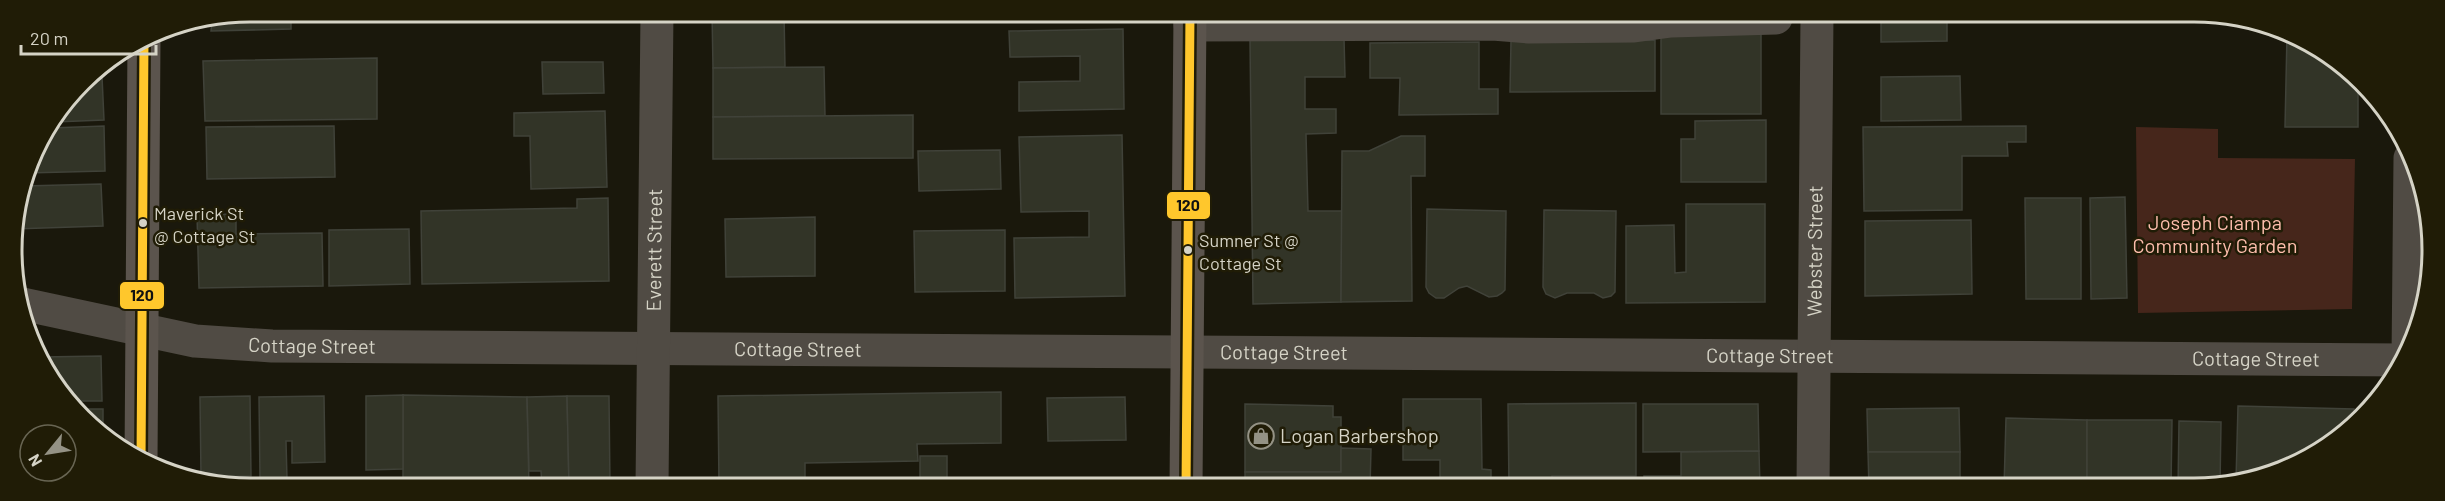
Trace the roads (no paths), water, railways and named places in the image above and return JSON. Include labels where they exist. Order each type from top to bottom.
[{"type":"main road","points":[[1186,478],[1190,22]]},
{"type":"main road","points":[[141,451],[144,49]]},
{"type":"street","name":"Everett Street","points":[[652,478],[657,22]]},
{"type":"street","points":[[1372,22],[1493,24],[1529,27],[1634,26],[1664,22]]},
{"type":"street","name":"Webster Street","points":[[1813,478],[1817,22]]},
{"type":"street","points":[[2407,331],[2410,176]]},
{"type":"street","name":"Cottage Street","points":[[29,305],[195,341],[272,346],[2395,358]]},
{"type":"place","name":"Maverick St @ Cottage St","points":[[143,223]]},
{"type":"place","name":"Sumner St @ Cottage St","points":[[1188,250]]},
{"type":"place","name":"Logan Barbershop","points":[[1261,436]]},
{"type":"park label","name":"Joseph Ciampa Community Garden","points":[[2215,234]]}]
